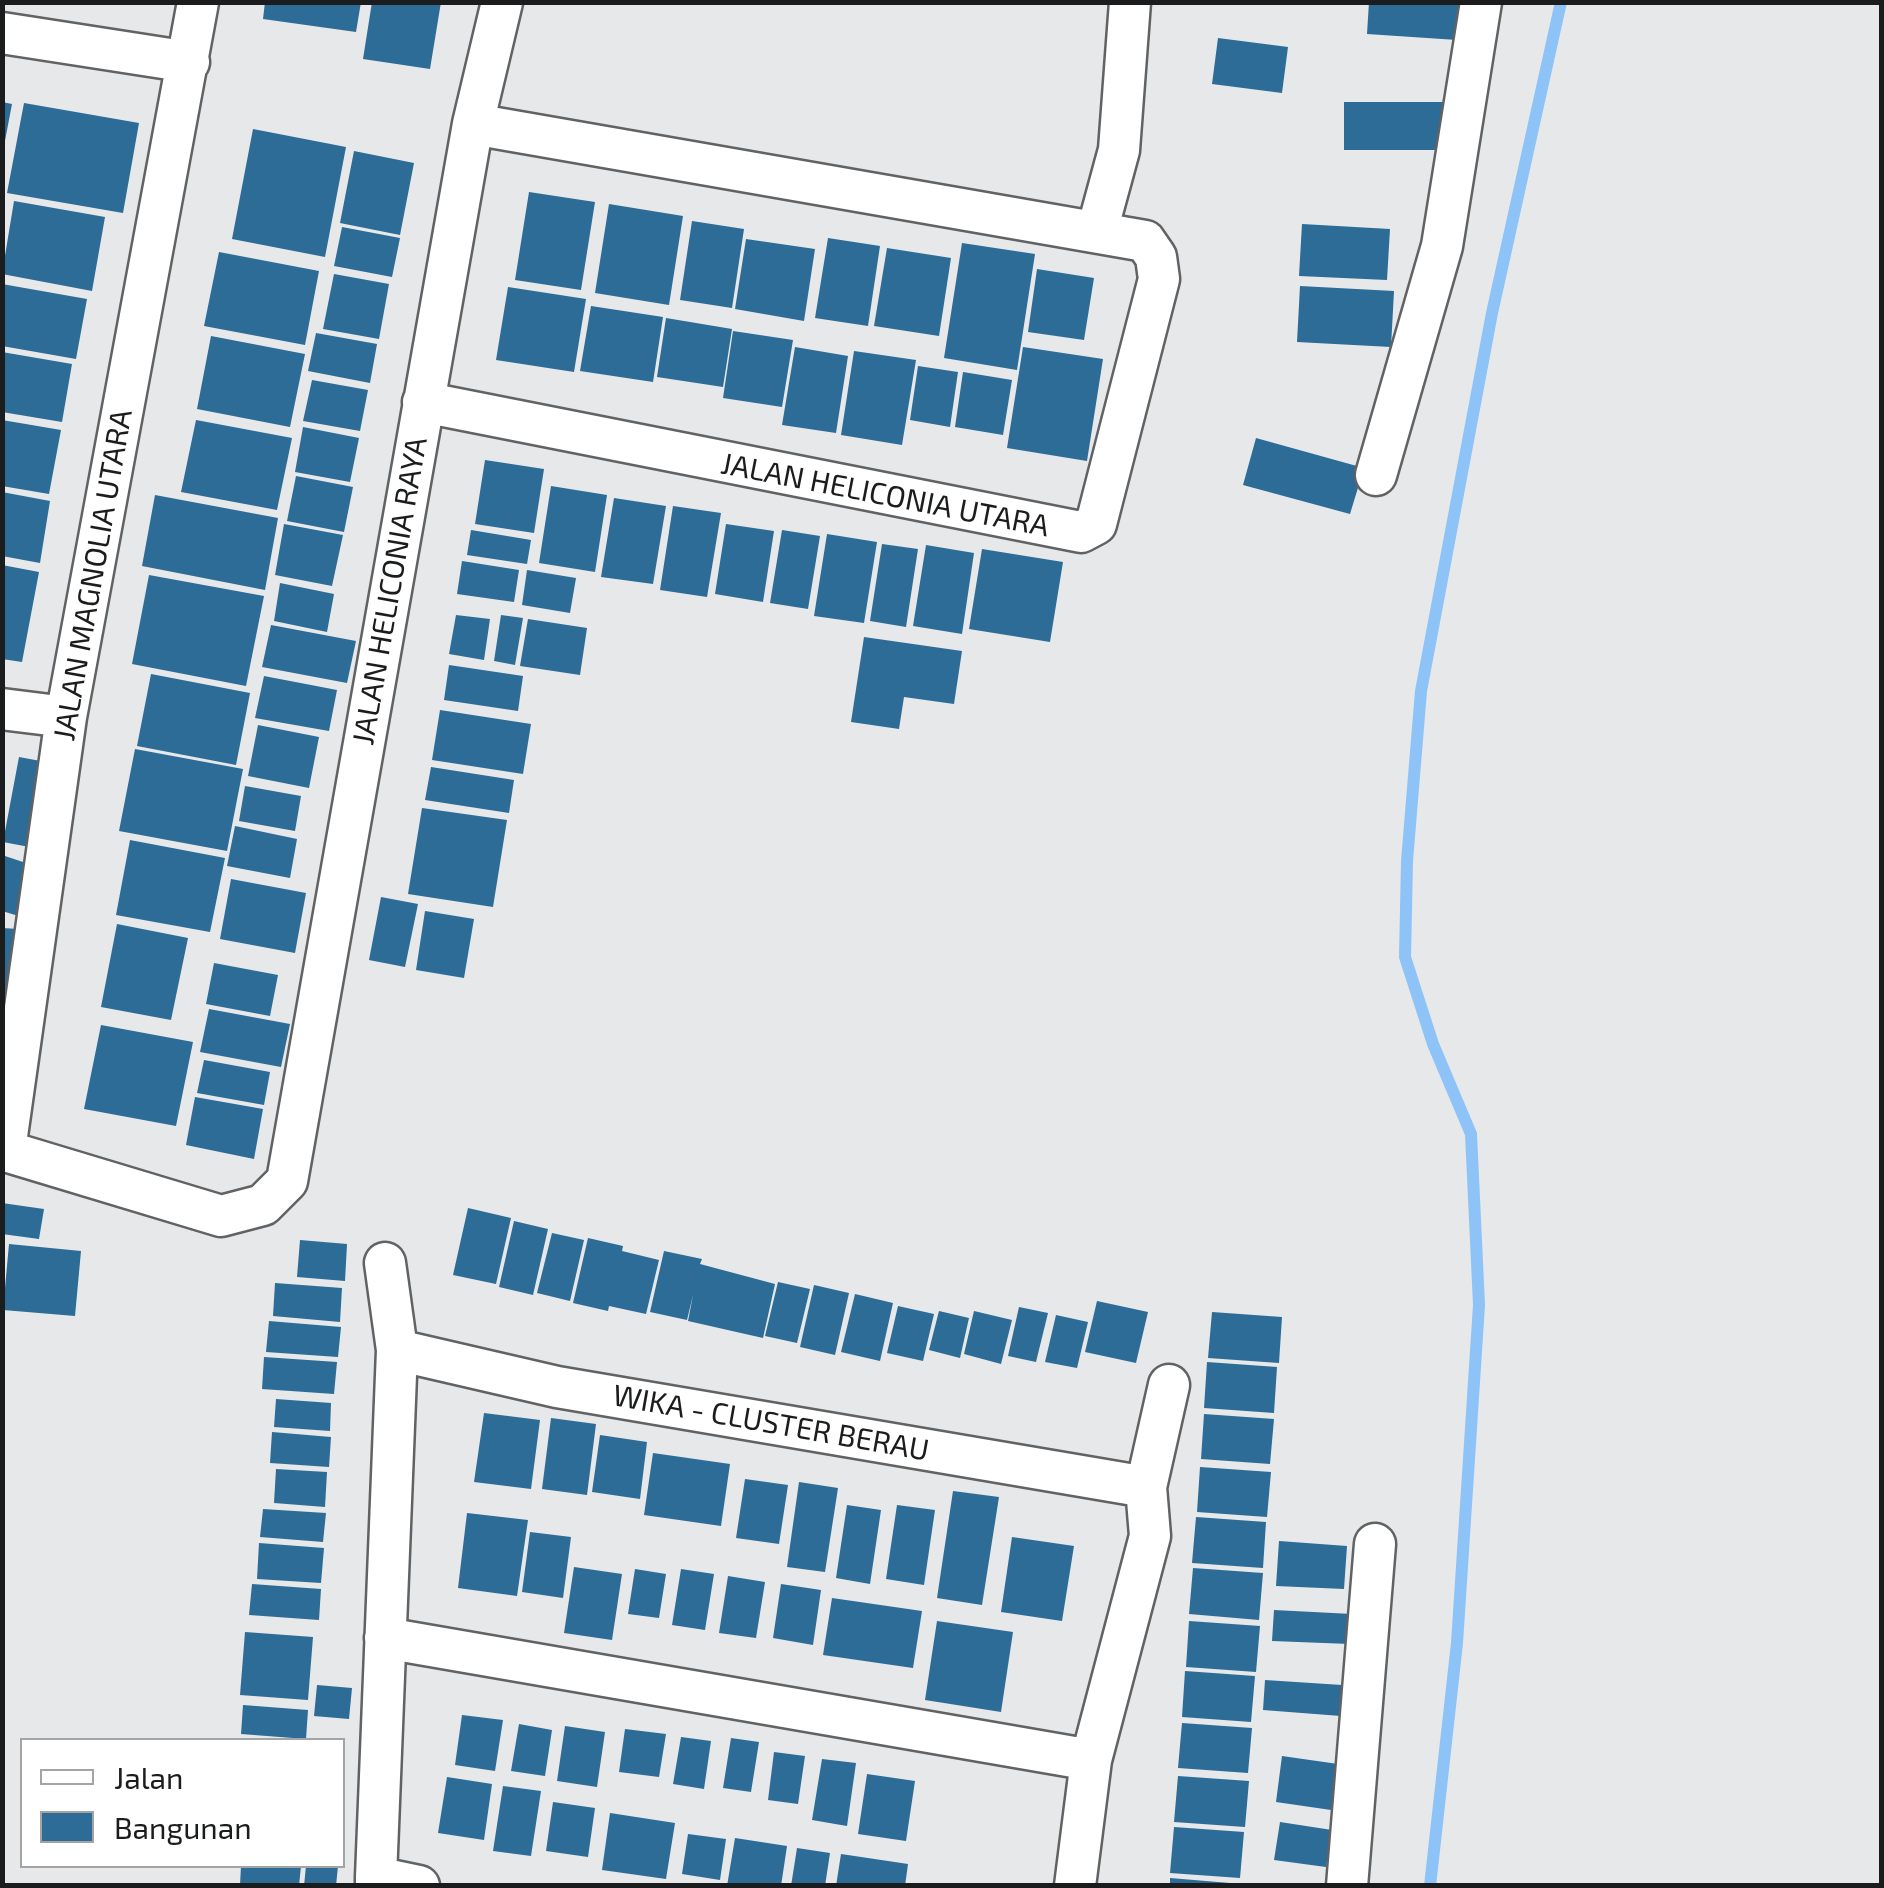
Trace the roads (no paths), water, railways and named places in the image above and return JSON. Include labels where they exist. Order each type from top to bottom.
[{"type":"street","name":"JALAN MAGNOLIA UTARA","points":[[4,1150],[66,717],[198,2]]},
{"type":"street","name":"JALAN HELICONIA RAYA","points":[[4,1150],[221,1216],[262,1204],[287,1181],[473,124],[502,2]]},
{"type":"street","points":[[473,124],[1097,231],[1119,150],[1130,2]]},
{"type":"street","points":[[1376,475],[1442,246],[1480,2]]},
{"type":"street","points":[[2,33],[188,62]]},
{"type":"street","name":"JALAN HELICONIA UTARA","points":[[423,402],[1081,532],[1096,524],[1159,278],[1156,257],[1145,241],[1097,231]]},
{"type":"street","points":[[2,709],[66,717]]},
{"type":"street","points":[[385,1263],[397,1350],[376,1881],[419,1886]]},
{"type":"street","name":"WIKA - CLUSTER BERAU","points":[[397,1350],[557,1386],[1146,1487]]},
{"type":"street","points":[[1074,1886],[1090,1760],[1150,1536],[1146,1487],[1169,1385]]},
{"type":"street","points":[[1347,1886],[1375,1544]]},
{"type":"street","points":[[386,1638],[1090,1760]]},
{"type":"waterway","points":[[1430,1886],[1457,1643],[1479,1305],[1471,1134],[1433,1044],[1405,957],[1407,861],[1421,691],[1492,313],[1561,2]]}]
